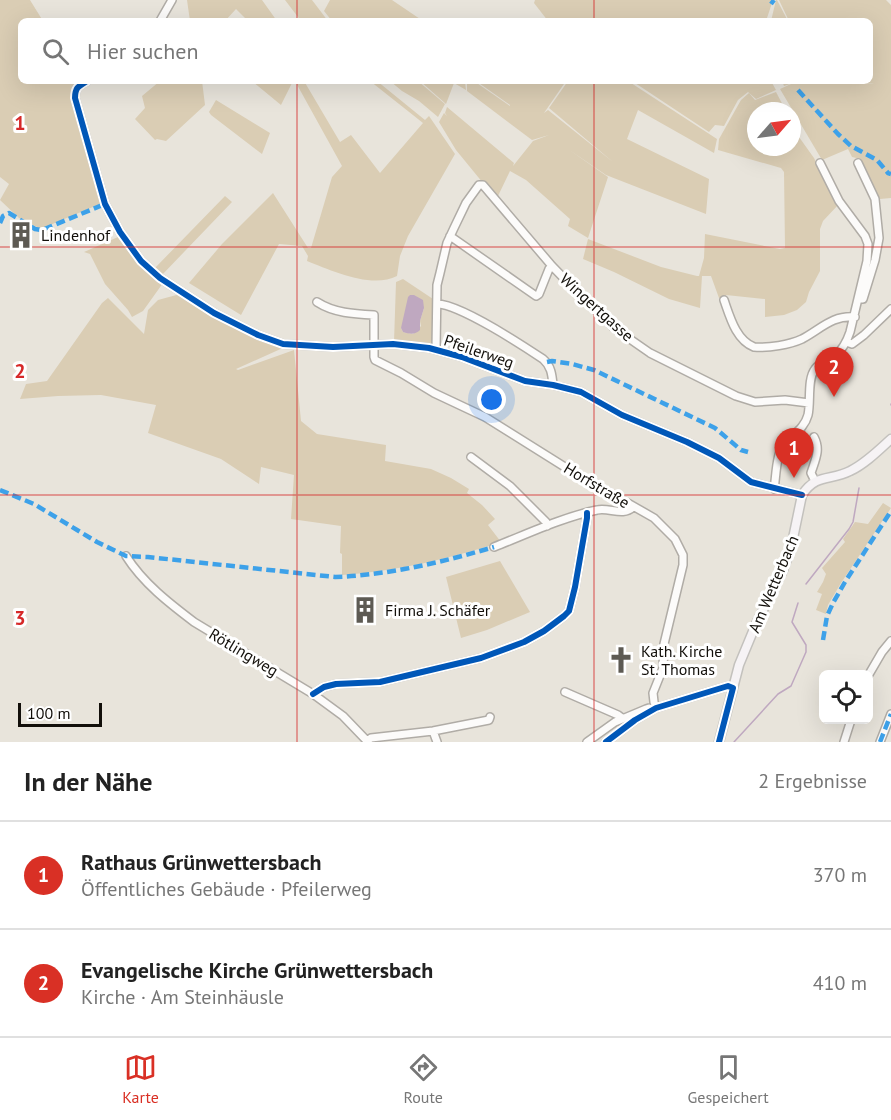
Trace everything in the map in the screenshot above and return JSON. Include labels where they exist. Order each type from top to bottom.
[{"type":"main road","points":[[802,495],[815,481],[853,470],[891,439]]},
{"type":"main road","name":"Am Wetterbach","points":[[719,742],[739,665],[789,554],[796,531],[802,495]]},
{"type":"street","points":[[162,18],[172,0]]},
{"type":"street","name":"Pfeilerweg","points":[[83,84],[77,88],[75,98],[105,204],[120,232],[141,261],[150,269],[214,313],[258,335],[283,344],[333,347],[393,344],[436,349],[525,381],[581,392],[622,414],[687,441],[719,458],[751,482],[802,495]]},
{"type":"street","points":[[774,489],[780,453],[804,425],[808,415],[811,378],[814,370],[822,362],[836,355],[846,342],[855,316],[867,261],[868,244],[865,236],[839,201],[820,163]]},
{"type":"street","points":[[858,163],[875,200],[879,238],[863,299],[858,300]]},
{"type":"street","name":"Wingertgasse","points":[[450,236],[466,203],[481,185],[487,189],[580,296],[614,328],[650,353],[736,396],[755,402],[786,400],[809,403]]},
{"type":"street","points":[[436,349],[437,285],[450,236],[536,296],[552,266]]},
{"type":"street","points":[[724,300],[739,335],[754,347],[792,342],[841,316],[855,316]]},
{"type":"street","points":[[317,302],[325,308],[341,312],[374,315],[374,344]]},
{"type":"street","points":[[437,304],[444,304],[473,317],[543,359],[552,373],[553,385]]},
{"type":"street","points":[[846,342],[852,344],[891,309]]},
{"type":"street","name":"Horfstraße","points":[[374,344],[375,360],[434,393],[484,417],[654,518],[675,539],[683,555],[678,590],[664,644],[663,668],[653,693],[653,709]]},
{"type":"street","points":[[814,437],[818,444],[811,473],[815,481]]},
{"type":"street","points":[[471,457],[510,486],[547,526]]},
{"type":"street","points":[[494,547],[587,513],[602,509],[624,512],[633,507]]},
{"type":"street","points":[[314,693],[336,684],[380,682],[481,658],[524,642],[544,631],[569,611],[587,513]]},
{"type":"street","name":"Rötlingweg","points":[[126,556],[132,566],[157,592],[194,622],[314,693],[343,716],[368,741]]},
{"type":"street","points":[[872,670],[891,640]]},
{"type":"street","points":[[606,742],[653,709],[728,687],[733,688]]},
{"type":"street","points":[[565,692],[622,718]]},
{"type":"street","points":[[587,742],[622,718],[649,708],[653,709]]},
{"type":"street","points":[[880,742],[891,714]]},
{"type":"street","points":[[368,741],[371,738],[433,731],[489,720],[490,717]]},
{"type":"street","points":[[844,742],[850,724]]},
{"type":"street","points":[[433,731],[437,742]]},
{"type":"shaded area","points":[[0,0],[30,0],[41,18],[18,18],[18,84],[76,84],[74,88],[103,199],[100,204],[39,228],[19,218],[0,200],[9,184],[0,177]]},
{"type":"shaded area","points":[[187,0],[262,0],[275,18],[245,18],[236,9],[228,18],[190,18]]},
{"type":"shaded area","points":[[285,0],[312,0],[326,18],[299,18]]},
{"type":"shaded area","points":[[330,0],[392,0],[419,18],[330,18],[324,11]]},
{"type":"shaded area","points":[[535,0],[773,0],[767,18],[546,18],[534,3]]},
{"type":"shaded area","points":[[776,0],[777,0],[786,18],[772,18]]},
{"type":"shaded area","points":[[779,0],[886,0],[891,5],[891,198],[880,199],[861,159],[852,157],[848,149],[822,160],[801,124],[801,102],[788,102],[780,89],[791,84],[874,84],[873,18],[788,18]]},
{"type":"shaded area","points":[[156,84],[202,84],[205,105],[166,141],[155,140],[135,119],[145,108],[142,96]]},
{"type":"shaded area","points":[[256,84],[292,84],[281,105]]},
{"type":"shaded area","points":[[297,84],[306,84],[340,142],[351,135],[380,173],[423,123],[374,84],[381,84],[425,120],[429,116],[455,154],[408,236],[400,256],[397,276],[376,281],[352,277],[307,261],[308,256],[302,246],[279,244],[241,315],[189,283],[222,244],[273,193],[308,248],[311,248],[332,177],[342,166]]},
{"type":"shaded area","points":[[394,84],[422,84],[445,104],[438,117],[419,101]]},
{"type":"shaded area","points":[[423,84],[454,84],[446,104]]},
{"type":"shaded area","points":[[456,84],[465,84],[466,90]]},
{"type":"shaded area","points":[[467,84],[478,84],[510,106],[480,84],[564,84],[544,113],[548,110],[613,162],[549,108],[566,84],[633,84],[717,139],[714,153],[638,110],[627,139],[709,179],[706,214],[606,175],[568,149],[608,177],[588,238],[568,226],[570,219],[526,180],[510,171],[498,196],[483,183],[456,150],[439,122],[444,113],[447,116],[445,113],[447,107],[514,163],[513,166],[533,141],[549,135],[532,140],[467,91]]},
{"type":"shaded area","points":[[637,84],[773,84],[776,90],[756,99],[748,92],[738,100],[724,126],[715,125],[709,132]]},
{"type":"shaded area","points":[[776,92],[781,102],[747,102],[747,156],[801,156],[801,140],[814,158],[839,204],[823,221],[820,229],[820,271],[806,302],[797,310],[784,315],[765,317],[765,299],[726,295],[726,297],[719,298],[711,276],[702,276],[700,308],[669,299],[583,259],[588,239],[661,267],[699,276],[704,258],[705,234],[780,249],[785,248],[784,172],[781,168],[718,150],[719,139],[741,100],[749,93],[755,100]]},
{"type":"shaded area","points":[[216,100],[270,133],[262,154],[211,115],[209,112]]},
{"type":"shaded area","points":[[225,196],[232,202],[161,276],[154,269]]},
{"type":"shaded area","points":[[118,237],[124,246],[163,283],[143,311],[132,317],[105,284],[90,254],[84,252]]},
{"type":"shaded area","points":[[403,279],[433,299],[430,345],[394,342],[396,282]],"holes":[[[424,308],[420,321],[421,326],[413,334],[403,332],[401,328]]]},
{"type":"shaded area","points":[[180,294],[209,313],[256,338],[285,347],[236,369],[238,370],[294,350],[301,421],[317,434],[386,445],[385,461],[431,469],[451,478],[469,489],[467,493],[495,519],[488,525],[501,542],[423,563],[383,571],[342,575],[341,526],[291,519],[294,475],[261,467],[259,484],[221,459],[148,433],[156,405],[101,395],[20,399],[26,384],[47,381],[102,303],[108,298],[144,334],[148,310],[158,300]]},
{"type":"shaded area","points":[[410,295],[423,300],[424,308],[420,330],[412,334],[403,332],[401,328]]},
{"type":"shaded area","points":[[883,503],[891,508],[841,583],[828,605],[826,614],[816,610],[822,594],[817,592],[826,574],[822,568],[845,542],[843,539],[855,522],[868,524]]},
{"type":"shaded area","points":[[500,561],[530,612],[461,638],[446,577]]},
{"type":"waterway","points":[[806,584],[853,522],[859,488]]},
{"type":"waterway","points":[[734,742],[778,694],[791,686],[806,652],[806,645],[792,622],[798,603]]},
{"type":"marked path","points":[[771,4],[774,0]]},
{"type":"marked path","points":[[798,90],[851,146],[877,160],[891,174]]},
{"type":"marked path","points":[[0,223],[3,216],[9,213],[35,229],[42,230],[105,204]]},
{"type":"marked path","points":[[547,362],[572,364],[594,370],[715,428],[741,450],[748,452]]},
{"type":"marked path","points":[[0,490],[34,504],[97,542],[126,556],[335,577],[375,574],[416,567],[494,547]]},
{"type":"marked path","points":[[823,640],[827,616],[833,603],[891,511]]},
{"type":"marked path","points":[[880,742],[891,714]]},
{"type":"cycle path","points":[[83,84],[77,89],[75,98],[105,204],[120,232],[141,261],[160,278],[214,313],[258,335],[283,344],[333,347],[393,344],[429,348],[462,357],[525,381],[581,392],[622,415],[719,458],[751,482],[802,495]]},
{"type":"cycle path","points":[[313,694],[324,687],[336,684],[380,682],[481,658],[524,642],[544,631],[569,611],[587,513]]},
{"type":"cycle path","points":[[606,742],[635,720],[656,708],[728,686],[733,688],[719,742]]},
{"type":"place","name":"Lindenhof","points":[[21,235]]},
{"type":"place","name":"Evangelische Kirche Grünwettersbach","points":[[834,397]]},
{"type":"place","name":"Rathaus Grünwettersbach","points":[[794,478]]},
{"type":"place","name":"Firma J. Schäfer","points":[[365,610]]},
{"type":"place","name":"Kath. Kirche St. Thomas","points":[[621,660]]}]
